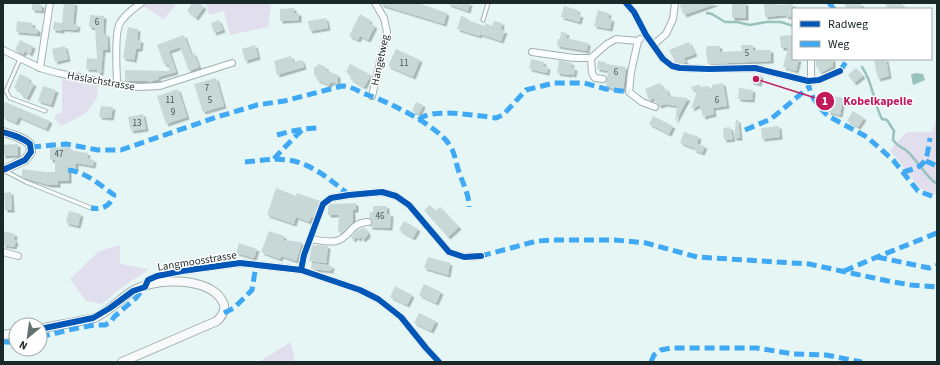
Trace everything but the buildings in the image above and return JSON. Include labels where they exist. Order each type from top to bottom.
[{"type":"street","points":[[40,68],[50,3]]},
{"type":"street","points":[[117,85],[117,35],[120,25],[126,15],[141,3]]},
{"type":"street","name":"Hangetweg","points":[[372,96],[387,32],[384,18],[375,3]]},
{"type":"street","points":[[626,3],[634,12],[646,35],[663,59],[672,66],[680,68],[709,69],[755,68],[811,81],[824,78],[840,71]]},
{"type":"street","points":[[653,45],[666,34],[673,19],[676,3]]},
{"type":"street","points":[[646,35],[638,41],[631,72],[629,92],[642,102],[655,107]]},
{"type":"street","points":[[532,52],[574,58],[591,58],[616,39],[638,41]]},
{"type":"street","name":"Haslachstrasse","points":[[3,50],[40,68],[58,73],[138,88],[160,86],[232,63]]},
{"type":"street","points":[[591,58],[592,73],[595,78],[603,78]]},
{"type":"street","points":[[811,60],[811,81]]},
{"type":"street","points":[[3,132],[18,136],[26,141],[30,144],[31,152],[25,160],[3,170]]},
{"type":"street","points":[[300,270],[323,204],[331,198],[344,195],[382,192],[396,196],[409,205],[449,252],[464,257],[481,256]]},
{"type":"street","points":[[310,239],[335,242],[346,237],[358,224],[368,222]]},
{"type":"street","points":[[3,252],[18,256]]},
{"type":"street","name":"Langmoosstrasse","points":[[145,286],[148,280],[157,276],[240,263],[300,270],[360,290],[378,299],[401,317],[439,362]]},
{"type":"street","points":[[48,327],[93,318],[110,308],[133,291],[161,282],[184,281],[198,284],[212,290],[225,305],[224,313],[217,321],[122,362]]},
{"type":"lane","points":[[483,20],[488,3]]},
{"type":"lane","points":[[20,59],[6,91],[10,98],[45,111]]},
{"type":"lane","points":[[3,170],[26,182],[91,208]]},
{"type":"shaded area","points":[[145,3],[175,3],[175,6],[164,19],[143,6]]},
{"type":"shaded area","points":[[205,3],[271,3],[268,27],[230,35],[224,11],[210,15]]},
{"type":"shaded area","points":[[62,79],[98,86],[97,98],[85,114],[61,125],[54,118],[57,113],[60,114],[62,112]]},
{"type":"shaded area","points":[[937,117],[937,195],[920,188],[890,150],[907,132],[932,132]]},
{"type":"shaded area","points":[[120,245],[120,264],[149,269],[118,290],[102,304],[86,301],[70,279],[99,251]]},
{"type":"shaded area","points":[[291,342],[295,362],[259,362]]},
{"type":"water","points":[[915,73],[923,74],[925,80],[913,85],[911,75]]},
{"type":"waterway","points":[[707,13],[712,14],[725,22],[737,22],[750,25],[766,22],[781,22],[792,26]]},
{"type":"waterway","points":[[862,67],[866,73],[882,119],[887,120],[894,131],[893,140],[898,146],[907,151],[929,177],[937,184]]},
{"type":"marked path","points":[[829,3],[833,8]]},
{"type":"marked path","points":[[840,71],[847,60]]},
{"type":"marked path","points":[[808,81],[810,91],[815,100],[828,116],[867,137],[893,160],[918,191],[937,198]]},
{"type":"marked path","points":[[419,120],[425,116],[444,113],[467,114],[496,118],[503,115],[526,90],[554,83],[584,83],[606,89],[629,92]]},
{"type":"marked path","points":[[31,147],[66,144],[98,150],[121,150],[257,105],[284,101],[346,86],[388,103],[412,115],[434,129],[443,137],[454,153],[458,169],[467,192],[469,207]]},
{"type":"marked path","points":[[745,130],[771,119],[808,88]]},
{"type":"marked path","points":[[274,159],[303,129],[317,128]]},
{"type":"marked path","points":[[277,135],[303,129]]},
{"type":"marked path","points":[[903,172],[921,165],[928,152],[930,138]]},
{"type":"marked path","points":[[245,162],[277,159],[296,162],[313,168],[349,195]]},
{"type":"marked path","points":[[926,161],[937,166]]},
{"type":"marked path","points":[[68,170],[87,176],[114,195],[106,206],[102,208],[91,208]]},
{"type":"marked path","points":[[844,271],[937,233]]},
{"type":"marked path","points":[[481,256],[537,241],[615,240],[646,243],[697,257],[809,264],[888,281],[937,287]]},
{"type":"marked path","points":[[877,257],[929,268],[936,265]]},
{"type":"marked path","points":[[224,313],[234,308],[252,290],[256,265]]},
{"type":"marked path","points":[[48,335],[94,325],[105,325],[111,322],[114,317],[136,298],[143,289]]},
{"type":"marked path","points":[[3,342],[8,342]]},
{"type":"marked path","points":[[651,362],[654,355],[661,350],[671,348],[756,348],[794,354],[826,355],[862,362]]},
{"type":"cycle path","points":[[626,3],[634,12],[646,35],[663,59],[672,66],[680,68],[709,69],[755,68],[808,81],[819,80],[840,71]]},
{"type":"cycle path","points":[[3,132],[17,136],[30,144],[31,152],[25,160],[3,170]]},
{"type":"cycle path","points":[[301,270],[304,255],[323,204],[331,198],[382,192],[396,196],[409,205],[449,252],[464,257],[481,256]]},
{"type":"cycle path","points":[[48,327],[93,318],[110,308],[133,291],[145,287],[148,280],[157,276],[240,263],[301,270],[360,290],[378,299],[401,317],[439,362]]},
{"type":"place","name":"Kobelkapelle","points":[[756,79]]}]
